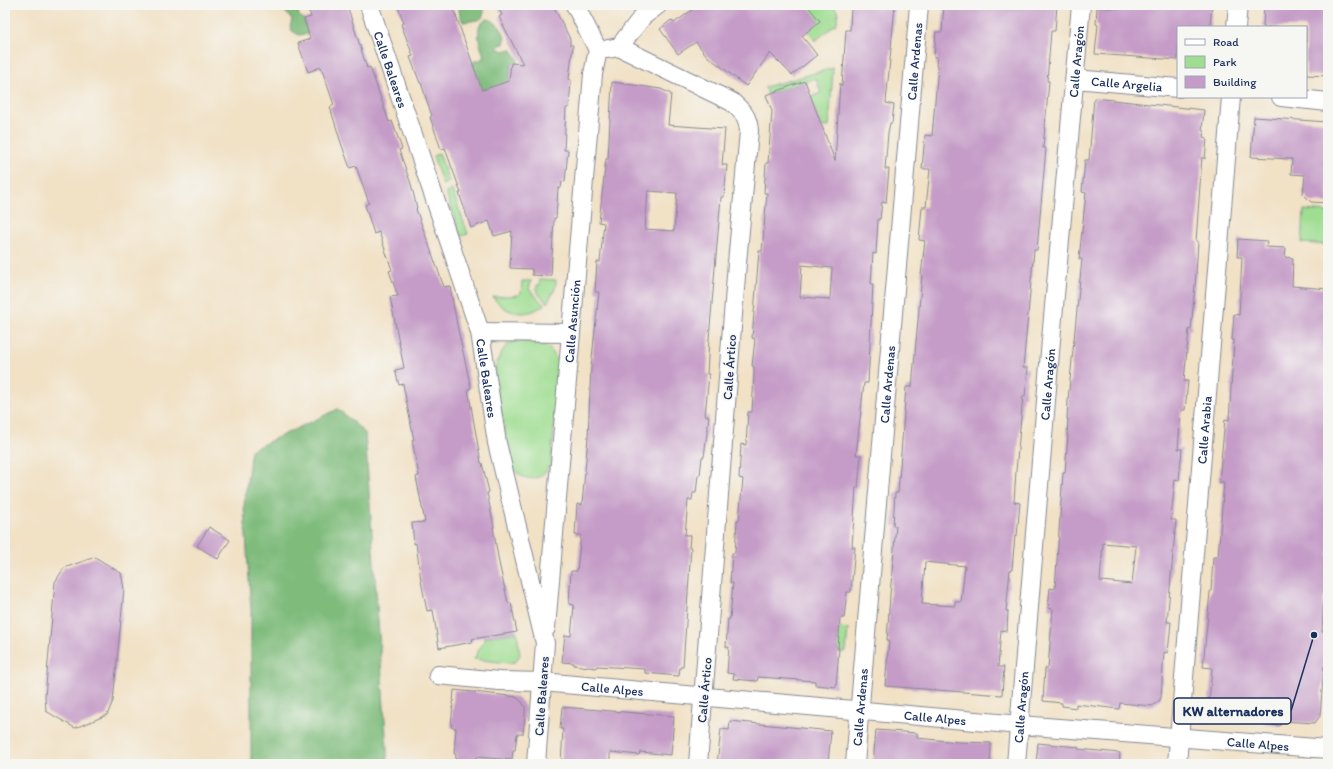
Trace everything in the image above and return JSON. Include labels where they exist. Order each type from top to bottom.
[{"type":"street","name":"Calle Baleares","points":[[369,5],[480,332],[497,443],[545,643],[536,764]]},
{"type":"street","points":[[575,5],[598,50],[618,47],[643,16],[658,5]]},
{"type":"street","name":"Calle Ardenas","points":[[855,764],[919,5]]},
{"type":"street","name":"Calle Aragón","points":[[1016,764],[1051,340],[1081,5]]},
{"type":"street","points":[[1236,26],[1238,5]]},
{"type":"street","name":"Calle Ártico","points":[[618,47],[732,102],[742,111],[748,121],[749,132],[736,271],[698,764]]},
{"type":"street","name":"Calle Asunción","points":[[545,643],[593,74],[598,50]]},
{"type":"street","name":"Calle Argelia","points":[[1075,79],[1177,88]]},
{"type":"street","name":"Calle Arabia","points":[[1177,764],[1231,98]]},
{"type":"street","points":[[1290,98],[1328,102]]},
{"type":"street","points":[[480,332],[570,333]]},
{"type":"street","name":"Calle Alpes","points":[[438,675],[499,681],[542,682],[1020,725],[1328,749]]},
{"type":"green space","points":[[281,5],[297,5],[299,16],[304,19],[306,26],[311,26],[313,33],[299,35],[292,31],[290,27],[292,19],[283,10]]},
{"type":"green space","points":[[458,5],[484,5],[482,18],[463,22]]},
{"type":"green space","points":[[807,5],[832,5],[838,12],[837,23],[815,41],[806,27]]},
{"type":"green space","points":[[488,19],[498,25],[503,32],[505,40],[504,44],[497,48],[504,51],[511,49],[518,59],[517,64],[511,63],[507,102],[487,88],[478,91],[473,65],[474,61],[481,60],[484,55],[480,46],[478,34],[480,24]]},
{"type":"green space","points":[[833,68],[829,127],[809,126],[811,97],[821,93],[816,78],[768,94],[765,87]]},
{"type":"green space","points":[[439,153],[449,182],[443,185],[433,156]]},
{"type":"green space","points":[[452,190],[468,234],[461,236],[446,193]]},
{"type":"green space","points":[[1304,210],[1328,212],[1328,245],[1302,243]]},
{"type":"green space","points":[[540,279],[556,280],[555,289],[547,303],[537,292],[537,285],[540,285]]},
{"type":"green space","points":[[522,281],[531,281],[529,289],[544,305],[531,312],[517,313],[504,308],[493,297],[519,295],[521,293]]},
{"type":"green space","points":[[515,341],[530,341],[543,344],[552,352],[559,366],[551,463],[542,475],[532,479],[520,475],[510,465],[494,371],[501,353],[507,345]]},
{"type":"green space","points":[[338,409],[365,433],[388,764],[251,764],[251,610],[244,506],[251,450]]},
{"type":"green space","points":[[819,626],[848,629],[846,652],[839,652],[839,649]]},
{"type":"green space","points":[[517,632],[520,655],[515,662],[508,663],[474,659],[486,637]]},
{"type":"building","points":[[307,5],[347,5],[367,68],[370,67],[389,122],[392,121],[402,149],[399,150],[411,184],[416,209],[444,287],[450,286],[471,388],[468,389],[481,463],[489,492],[487,493],[499,563],[508,603],[511,603],[517,632],[472,639],[473,642],[439,648],[433,610],[427,611],[416,543],[414,544],[412,523],[425,522],[416,477],[419,476],[412,440],[414,440],[403,384],[399,385],[395,370],[404,368],[390,297],[398,296],[389,271],[392,270],[379,232],[374,234],[365,205],[369,203],[356,166],[350,168],[340,140],[330,107],[334,105],[321,67],[308,72],[298,43],[310,39],[304,19],[311,17]]},
{"type":"building","points":[[397,5],[452,5],[482,90],[509,81],[511,63],[523,64],[499,17],[502,15],[497,5],[553,5],[570,39],[570,45],[573,45],[569,79],[571,80],[569,108],[566,108],[564,150],[568,150],[565,182],[562,181],[561,188],[558,188],[556,218],[554,218],[551,276],[532,275],[532,269],[510,268],[512,231],[494,236],[489,221],[471,228],[459,193],[461,193],[445,148],[441,149],[430,117],[432,116],[421,83],[410,57],[413,56],[401,24],[404,23]]},
{"type":"building","points":[[699,5],[807,5],[820,21],[802,36],[817,55],[792,75],[770,53],[746,86],[707,56],[696,42],[678,54],[660,29],[671,20],[674,23]]},
{"type":"building","points":[[851,5],[895,5],[886,103],[894,105],[892,123],[890,123],[888,133],[885,169],[889,169],[886,203],[882,202],[880,219],[878,219],[876,254],[873,253],[868,383],[864,383],[856,455],[861,455],[858,488],[856,487],[852,547],[855,547],[851,592],[847,592],[844,618],[840,618],[836,687],[815,685],[815,681],[758,677],[757,681],[733,679],[734,674],[727,673],[729,647],[726,647],[733,583],[730,583],[732,553],[735,553],[737,520],[739,520],[743,479],[739,478],[741,444],[746,445],[748,412],[752,412],[754,367],[752,366],[755,339],[752,338],[759,251],[762,251],[767,193],[764,193],[766,163],[768,163],[772,111],[766,95],[805,81],[835,161],[840,83],[842,86],[846,30],[850,30]],"holes":[[[802,265],[832,268],[830,299],[800,297]]]},
{"type":"building","points":[[944,5],[1057,5],[1055,31],[1051,31],[1047,81],[1049,81],[1043,148],[1046,148],[1037,250],[1034,250],[1023,368],[1028,368],[1025,396],[1023,396],[1014,502],[1020,503],[1012,570],[1010,570],[1006,611],[1008,611],[1007,631],[1001,630],[998,667],[1004,667],[1002,695],[885,686],[889,640],[887,640],[890,595],[896,526],[893,526],[895,493],[898,493],[906,387],[912,387],[925,241],[919,240],[922,207],[926,207],[930,169],[922,169],[925,135],[932,136],[938,66],[936,66],[937,57],[934,57],[936,32],[942,32]],"holes":[[[925,562],[965,566],[961,602],[955,602],[955,606],[922,604]]]},
{"type":"building","points":[[1125,5],[1212,5],[1210,26],[1177,26],[1177,60],[1095,54],[1098,25],[1096,24],[1097,7],[1125,9]]},
{"type":"building","points":[[1264,5],[1328,5],[1328,76],[1307,75],[1307,26],[1263,26]]},
{"type":"building","points":[[612,82],[661,89],[671,94],[668,125],[725,129],[722,165],[727,165],[724,197],[721,197],[707,374],[709,374],[705,416],[709,416],[704,457],[702,457],[700,475],[698,475],[696,493],[693,493],[692,500],[688,500],[685,535],[690,535],[689,548],[691,548],[683,667],[680,667],[679,676],[645,673],[645,669],[597,666],[596,668],[562,662],[565,635],[571,636],[574,605],[569,604],[571,571],[577,571],[581,535],[575,535],[577,504],[582,505],[588,437],[591,367],[599,292],[595,292],[597,262],[600,262],[604,223],[599,222],[606,159],[608,159]],"holes":[[[648,191],[677,193],[674,231],[645,229]]]},
{"type":"building","points":[[1094,98],[1204,110],[1202,131],[1204,131],[1203,137],[1207,138],[1205,159],[1202,157],[1196,241],[1198,241],[1196,274],[1191,330],[1189,329],[1184,381],[1188,381],[1185,410],[1181,410],[1178,449],[1182,449],[1179,480],[1175,479],[1171,520],[1176,520],[1167,622],[1171,622],[1168,653],[1164,652],[1161,698],[1159,701],[1152,706],[1120,703],[1119,709],[1076,704],[1076,708],[1062,706],[1062,703],[1043,701],[1045,668],[1048,668],[1053,609],[1048,608],[1050,588],[1055,589],[1063,473],[1065,473],[1068,435],[1068,400],[1082,259],[1079,259],[1086,193],[1082,192],[1085,160],[1089,160]],"holes":[[[1103,543],[1136,546],[1132,584],[1100,581]]]},
{"type":"building","points":[[1254,117],[1328,122],[1328,203],[1311,202],[1303,194],[1305,175],[1291,174],[1292,159],[1251,157]]},
{"type":"building","points":[[1238,239],[1267,241],[1266,247],[1286,248],[1285,257],[1293,258],[1292,286],[1328,289],[1328,596],[1324,596],[1322,632],[1328,632],[1328,652],[1327,666],[1324,666],[1320,716],[1315,723],[1281,721],[1280,726],[1264,724],[1264,721],[1208,715],[1212,668],[1203,667],[1213,557],[1218,557],[1224,482],[1219,482],[1225,419],[1229,420],[1234,340],[1232,340],[1234,314],[1239,315],[1242,257],[1237,257]]},
{"type":"building","points":[[209,527],[230,540],[218,559],[197,546]]},
{"type":"building","points":[[95,557],[121,573],[124,589],[113,701],[107,715],[75,728],[46,711],[45,697],[55,582],[64,568]]},
{"type":"building","points":[[454,690],[516,697],[522,702],[525,707],[523,734],[517,734],[512,760],[476,757],[475,764],[455,764],[456,754],[454,754],[456,728],[451,727]]},
{"type":"building","points":[[562,707],[674,716],[671,755],[640,752],[639,755],[610,752],[610,764],[561,764],[563,729],[560,729]]},
{"type":"building","points":[[730,721],[831,731],[828,764],[717,764],[721,729],[729,730]]},
{"type":"building","points":[[876,730],[917,733],[917,738],[958,742],[991,743],[990,764],[873,764]]},
{"type":"building","points":[[1038,743],[1120,753],[1119,764],[1036,764]]},
{"type":"place","name":"KW alternadores","points":[[1314,635]]}]
